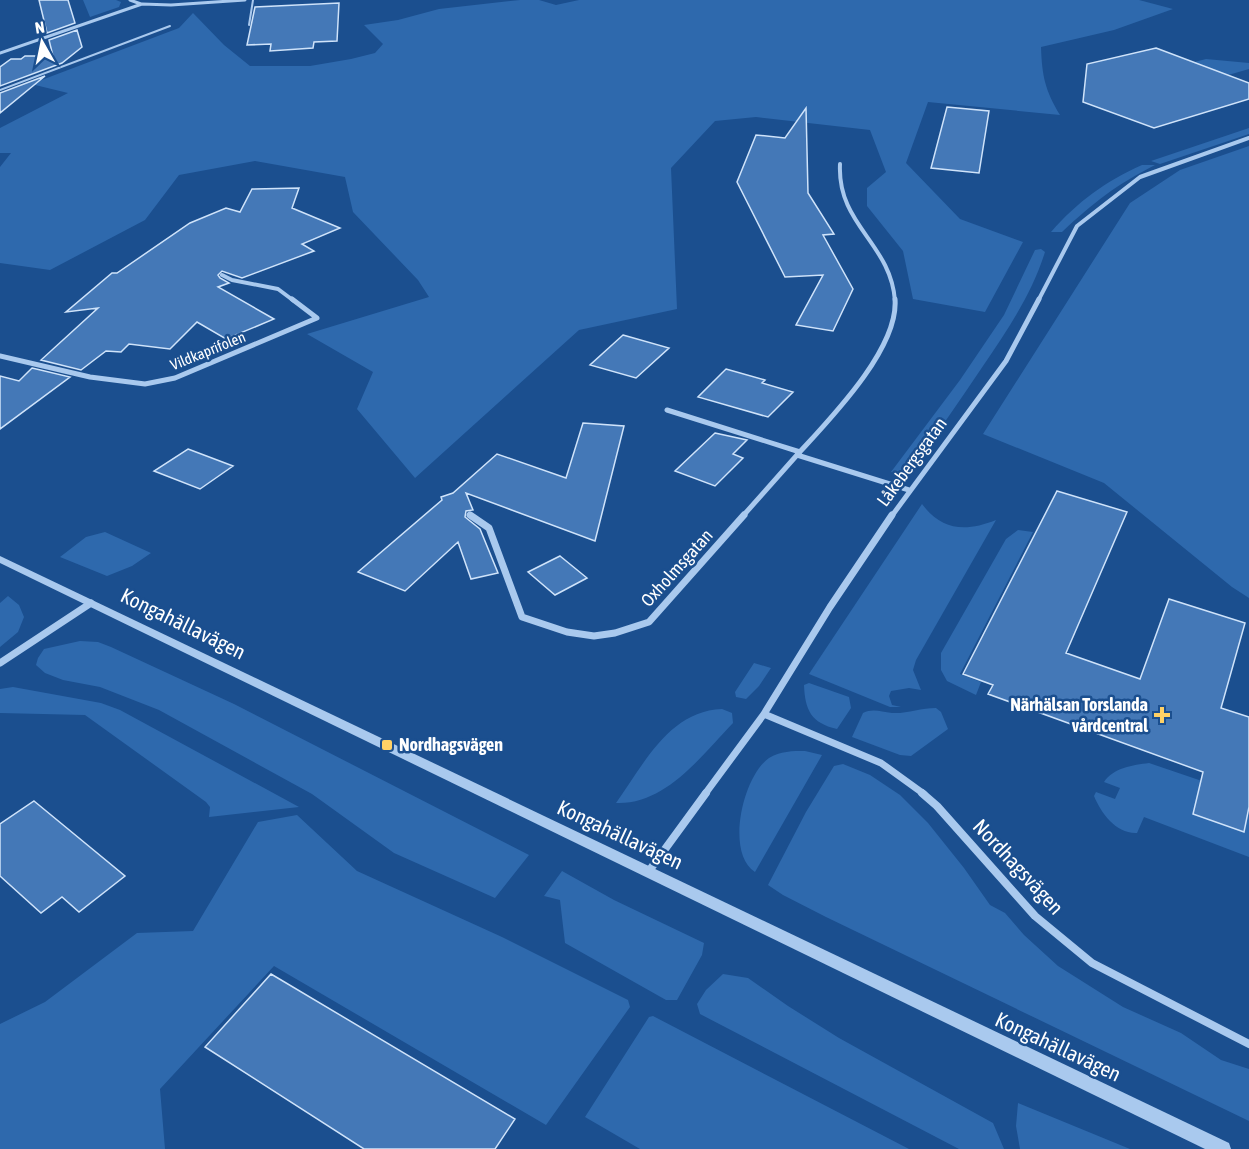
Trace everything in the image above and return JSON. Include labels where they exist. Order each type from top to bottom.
[{"type":"street","points":[[130,0],[142,4],[171,5],[245,0]]},
{"type":"street","points":[[0,53],[142,4]]},
{"type":"street","name":"Låkebergsgatan","points":[[649,871],[764,714],[830,607],[909,490],[1006,362],[1077,226],[1140,177],[1249,138]]},
{"type":"street","name":"Oxholmsgatan","points":[[470,515],[489,528],[522,616],[548,627],[594,636],[622,631],[649,622],[863,379],[894,324],[895,287],[875,248],[842,202],[838,183],[840,164]]},
{"type":"street","name":"Vildkaprifolen","points":[[0,356],[90,377],[145,384],[175,378],[317,318],[278,289],[232,280],[222,275]]},
{"type":"street","points":[[667,410],[909,490]]},
{"type":"street","name":"Kongahällavägen","points":[[0,560],[569,836],[649,871],[980,1034],[1223,1149]]},
{"type":"street","points":[[0,663],[91,603]]},
{"type":"street","name":"Nordhagsvägen","points":[[764,714],[881,762],[910,782],[937,806],[1035,916],[1092,963],[1249,1044]]},
{"type":"lane","points":[[249,25],[253,0]]},
{"type":"lane","points":[[0,90],[170,26]]},
{"type":"shaded area","points":[[83,0],[121,2],[119,7],[90,17]]},
{"type":"shaded area","points":[[539,0],[556,5],[579,0],[1139,0],[1173,9],[1114,30],[1041,47],[1045,83],[1060,115],[928,102],[906,163],[960,219],[1023,242],[985,312],[913,299],[903,251],[867,206],[867,188],[886,172],[870,130],[756,117],[715,121],[671,168],[677,309],[579,330],[415,478],[357,409],[373,372],[307,334],[429,297],[418,280],[353,212],[345,177],[255,161],[179,175],[145,220],[50,270],[0,263],[0,167],[11,153],[0,153],[0,128],[68,93],[31,84],[179,28],[193,13],[224,45],[250,66],[310,66],[375,53],[383,44],[364,25],[398,20],[439,9]]},
{"type":"shaded area","points":[[1206,59],[1249,63],[1249,69],[1204,82],[1145,75]]},
{"type":"shaded area","points":[[1249,128],[1249,134],[1160,164],[1151,161]]},
{"type":"shaded area","points":[[1249,146],[1249,598],[1232,587],[1104,483],[983,434],[1130,203],[1180,170]]},
{"type":"shaded area","points":[[1142,165],[1155,165],[1106,195],[1062,232],[1051,232],[1093,193]]},
{"type":"shaded area","points":[[1041,249],[1045,252],[1033,282],[992,352],[912,469],[906,475],[891,472],[960,380],[1004,315],[1035,250]]},
{"type":"shaded area","points":[[922,504],[938,520],[955,527],[975,526],[996,520],[916,660],[913,670],[921,690],[909,688],[891,691],[889,696],[892,705],[901,707],[890,707],[809,674]]},
{"type":"shaded area","points":[[1018,530],[1033,532],[960,674],[981,682],[976,695],[947,681],[941,670],[941,653],[1006,539]]},
{"type":"shaded area","points":[[105,532],[151,553],[132,566],[107,576],[60,557],[86,537]]},
{"type":"shaded area","points":[[8,596],[19,605],[24,617],[18,632],[0,647],[0,603]]},
{"type":"shaded area","points":[[80,641],[98,642],[111,647],[234,704],[529,855],[495,898],[394,853],[312,794],[159,710],[100,687],[63,680],[45,673],[36,665],[44,649]]},
{"type":"shaded area","points":[[754,663],[771,668],[759,686],[746,699],[736,697],[735,692]]},
{"type":"shaded area","points":[[809,683],[849,697],[851,708],[837,729],[821,723],[811,714],[806,702],[804,685]]},
{"type":"shaded area","points":[[13,687],[101,703],[120,710],[299,807],[209,817],[210,807],[206,802],[85,715],[0,713],[0,689]]},
{"type":"shaded area","points":[[936,708],[941,712],[948,729],[911,756],[900,755],[852,737],[863,713],[874,711],[897,713]]},
{"type":"shaded area","points":[[722,709],[732,713],[733,723],[682,776],[651,796],[616,803],[648,757],[673,729],[703,712]]},
{"type":"shaded area","points":[[791,751],[822,755],[755,872],[746,862],[741,849],[739,832],[745,797],[760,767],[769,758]]},
{"type":"shaded area","points":[[1149,763],[1249,797],[1249,857],[1144,817],[1137,833],[1122,830],[1110,821],[1097,803],[1094,796],[1096,792],[1115,799],[1120,788],[1104,782],[1108,777],[1124,768]]},
{"type":"shaded area","points":[[843,764],[870,775],[900,795],[928,823],[990,905],[1005,913],[1024,935],[1058,966],[1123,1007],[1181,1033],[1221,1060],[1249,1069],[1249,1121],[826,917],[768,885],[806,812],[834,766]]},
{"type":"shaded area","points":[[297,815],[357,871],[502,937],[628,1000],[630,1007],[546,1125],[274,966],[160,1089],[165,1149],[0,1149],[0,1024],[45,1002],[137,933],[193,931],[258,822]]},
{"type":"shaded area","points":[[562,871],[614,900],[704,943],[702,955],[677,1000],[666,1000],[565,943],[560,900],[544,896]]},
{"type":"shaded area","points":[[723,974],[748,978],[839,1038],[993,1123],[1004,1149],[959,1149],[700,1014],[697,1004],[706,990]]},
{"type":"shaded area","points":[[653,1016],[909,1149],[640,1149],[585,1117],[649,1017]]},
{"type":"shaded area","points":[[1018,1103],[1130,1149],[1020,1149],[1016,1126]]},
{"type":"building","points":[[39,0],[68,0],[75,23],[47,33]]},
{"type":"building","points":[[339,3],[337,41],[314,42],[313,48],[270,51],[271,44],[247,45],[255,7]]},
{"type":"building","points":[[77,30],[82,47],[62,63],[0,86],[0,67],[11,59],[21,59],[25,56],[53,56],[49,40]]},
{"type":"building","points":[[1156,48],[1249,83],[1249,99],[1154,128],[1083,102],[1087,64]]},
{"type":"building","points":[[45,76],[0,113],[0,93]]},
{"type":"building","points":[[947,107],[989,111],[979,173],[931,168]]},
{"type":"building","points":[[806,108],[808,193],[834,234],[823,235],[853,289],[833,331],[796,325],[823,275],[785,277],[737,182],[756,135],[785,138]]},
{"type":"building","points":[[299,188],[292,208],[340,228],[302,244],[314,251],[242,278],[222,271],[218,275],[229,283],[218,287],[274,319],[226,339],[197,322],[170,349],[129,344],[121,352],[106,351],[81,370],[41,360],[98,308],[66,312],[112,273],[117,273],[190,223],[226,208],[240,212],[252,189]]},
{"type":"building","points":[[623,335],[669,348],[636,378],[590,365]]},
{"type":"building","points":[[32,368],[70,377],[0,429],[0,376],[19,381]]},
{"type":"building","points":[[726,369],[765,380],[762,383],[793,392],[768,417],[698,397]]},
{"type":"building","points":[[583,423],[624,426],[595,541],[466,493],[473,510],[466,511],[465,517],[480,529],[498,573],[471,579],[458,542],[405,591],[358,572],[442,500],[441,497],[453,493],[497,454],[566,478]]},
{"type":"building","points":[[715,433],[747,440],[733,454],[743,458],[715,486],[675,471]]},
{"type":"building","points":[[188,449],[233,466],[200,489],[154,471]]},
{"type":"building","points":[[1057,491],[1127,512],[1066,653],[1140,679],[1169,599],[1245,623],[1221,708],[1249,717],[1249,807],[1244,832],[1193,814],[1203,772],[988,694],[993,685],[963,674]]},
{"type":"building","points":[[560,556],[587,578],[555,595],[528,572]]},
{"type":"building","points":[[34,801],[125,876],[79,912],[62,897],[41,913],[0,876],[0,824]]},
{"type":"building","points":[[271,974],[515,1119],[495,1149],[364,1149],[205,1047]]},
{"type":"place","name":"Närhälsan Torslanda vårdcentral","points":[[1162,715]]},
{"type":"place","name":"Nordhagsvägen","points":[[387,745]]}]
